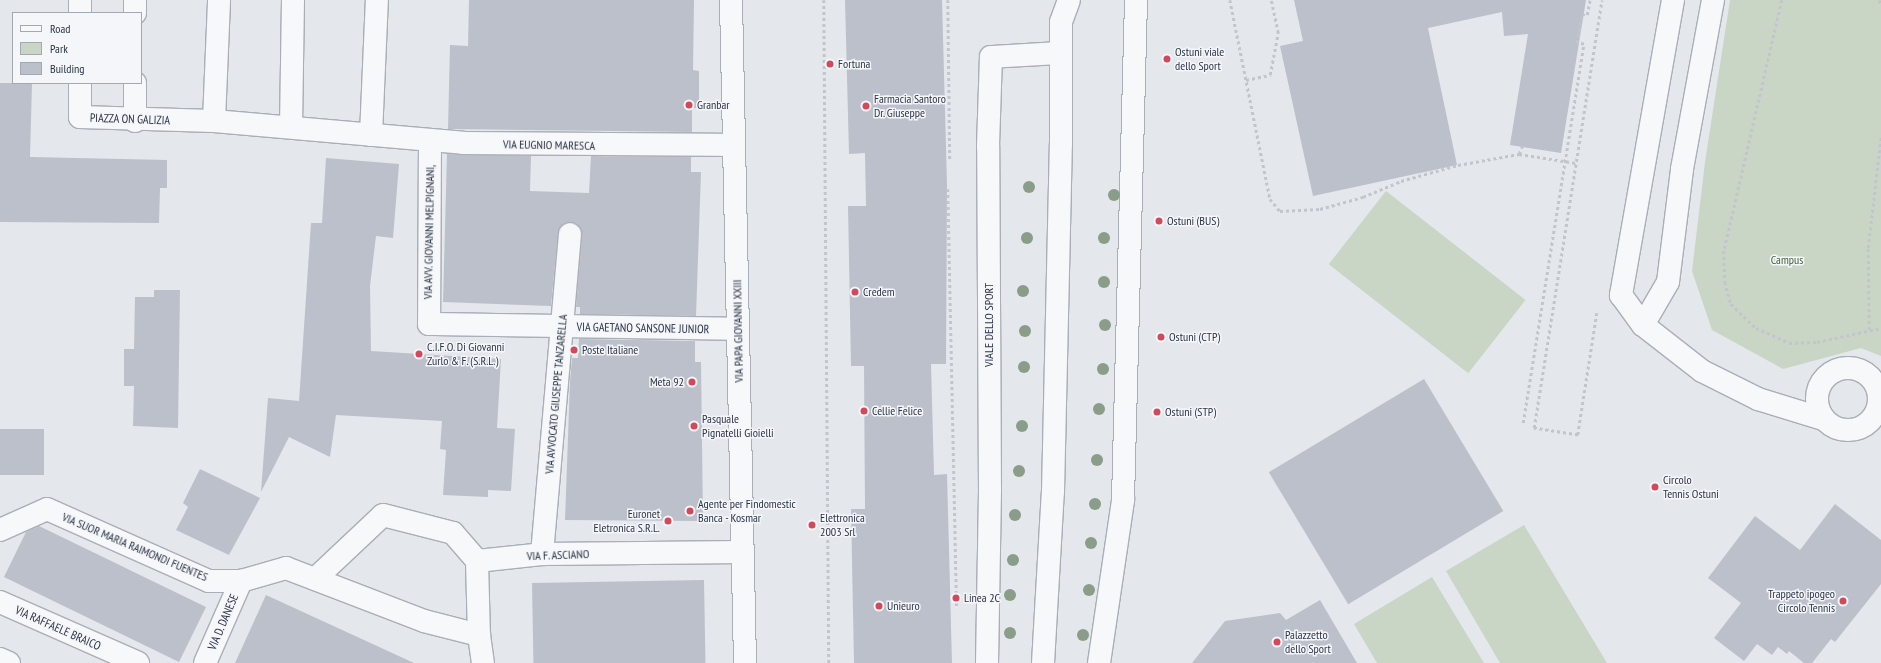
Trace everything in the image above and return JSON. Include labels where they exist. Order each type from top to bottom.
[{"type":"street","points":[[80,0],[80,12]]},
{"type":"street","points":[[135,0],[135,12]]},
{"type":"street","points":[[214,121],[219,0]]},
{"type":"street","points":[[291,127],[293,0]]},
{"type":"street","points":[[367,134],[378,0]]},
{"type":"street","name":"VIA PAPA GIOVANNI XXIII","points":[[731,0],[745,663]]},
{"type":"street","points":[[1043,663],[1053,492],[1061,144],[1061,22],[1069,0]]},
{"type":"street","points":[[1099,663],[1123,500],[1136,0]]},
{"type":"street","points":[[1673,0],[1621,295],[1643,325],[1702,370],[1758,399],[1824,419],[1841,430],[1862,428],[1877,413],[1880,403],[1878,381],[1864,372],[1850,368],[1830,373],[1818,389],[1817,400],[1824,419]]},
{"type":"street","points":[[1643,325],[1668,282],[1682,169],[1713,0]]},
{"type":"street","name":"VIALE DELLO SPORT","points":[[987,663],[990,490],[988,146],[991,57],[1061,53]]},
{"type":"street","name":"PIAZZA ON GALIZIA","points":[[80,84],[80,117],[135,121],[214,121],[367,134]]},
{"type":"street","points":[[135,84],[135,121]]},
{"type":"street","name":"VIA EUGNIO MARESCA","points":[[367,134],[463,144],[586,146],[734,145]]},
{"type":"street","name":"VIA AVV. GIOVANNI MELPIGNANI,","points":[[429,324],[430,140]]},
{"type":"street","name":"VIA AVVOCATO GIUSEPPE TANZARELLA","points":[[542,554],[570,234]]},
{"type":"street","name":"VIA GAETANO SANSONE JUNIOR","points":[[429,324],[738,330]]},
{"type":"street","name":"VIA SUOR MARIA RAIMONDI FUENTES","points":[[0,530],[47,509],[209,581],[241,580],[286,568],[424,621],[479,635]]},
{"type":"street","points":[[315,579],[383,515],[453,533],[477,561],[479,635],[483,663]]},
{"type":"street","name":"VIA F. ASCIANO","points":[[477,561],[542,554],[743,552]]},
{"type":"street","name":"VIA D. DANESE","points":[[205,663],[241,580]]},
{"type":"street","name":"VIA RAFFAELE BRAICO","points":[[0,602],[138,663]]},
{"type":"street","points":[[0,659],[9,663]]},
{"type":"path","points":[[824,0],[829,663]]},
{"type":"path","points":[[948,0],[950,161]]},
{"type":"path","points":[[1230,0],[1270,199],[1280,211],[1320,209],[1363,197],[1401,180],[1458,165],[1519,154],[1576,163]]},
{"type":"path","points":[[1246,80],[1270,75],[1278,33],[1271,0]]},
{"type":"path","points":[[1523,423],[1584,44],[1577,42],[1582,15],[1587,15],[1590,0]]},
{"type":"path","points":[[1534,428],[1602,0]]},
{"type":"path","points":[[1782,0],[1724,251],[1725,282],[1732,304],[1756,328],[1789,343],[1817,342],[1881,328]]},
{"type":"path","points":[[1869,330],[1868,248],[1881,135]]},
{"type":"path","points":[[1519,154],[1521,146]]},
{"type":"path","points":[[948,189],[957,609]]},
{"type":"green space","name":"Campus","points":[[1730,0],[1881,0],[1881,356],[1861,348],[1783,369],[1712,330],[1692,271],[1705,162]]},
{"type":"green space","points":[[1386,191],[1525,300],[1468,373],[1329,264]]},
{"type":"green space","points":[[1524,525],[1607,663],[1500,663],[1446,571]]},
{"type":"green space","points":[[1432,577],[1484,663],[1377,663],[1354,624]]},
{"type":"building","points":[[469,0],[694,0],[693,70],[699,71],[699,108],[692,108],[692,132],[448,129],[450,45],[468,46]]},
{"type":"building","points":[[845,0],[942,0],[947,184],[946,364],[931,364],[934,475],[947,474],[952,663],[854,663],[851,509],[865,509],[864,366],[851,366],[848,206],[866,206],[865,153],[849,154]]},
{"type":"building","points":[[1294,0],[1586,0],[1561,153],[1510,145],[1528,34],[1504,36],[1502,12],[1428,28],[1457,165],[1313,196],[1280,46],[1303,41]]},
{"type":"building","points":[[0,83],[32,84],[30,157],[167,160],[167,188],[160,188],[159,223],[0,222]]},
{"type":"building","points":[[447,154],[531,156],[530,191],[589,193],[591,156],[691,157],[691,172],[701,172],[696,316],[580,314],[580,307],[576,307],[582,235],[577,224],[571,222],[564,223],[558,233],[551,306],[443,302]]},
{"type":"building","points":[[326,158],[399,164],[393,238],[376,236],[370,286],[371,351],[501,359],[497,428],[515,429],[511,491],[488,490],[488,497],[443,495],[446,450],[440,449],[442,421],[336,415],[330,457],[289,437],[261,492],[268,398],[299,401],[311,223],[322,223]]},
{"type":"building","points":[[154,290],[180,290],[178,428],[133,426],[134,386],[124,386],[124,349],[134,349],[135,297],[154,297]]},
{"type":"building","points":[[579,339],[695,341],[695,362],[701,362],[703,521],[565,520],[570,382],[572,358],[578,358]]},
{"type":"building","points":[[1424,379],[1503,511],[1348,604],[1269,472]]},
{"type":"building","points":[[0,429],[44,429],[44,475],[0,475]]},
{"type":"building","points":[[200,469],[260,498],[229,555],[176,530],[188,507],[183,503]]},
{"type":"building","points":[[1835,504],[1881,540],[1881,584],[1835,642],[1831,639],[1812,663],[1804,663],[1789,651],[1787,654],[1778,647],[1772,655],[1757,644],[1744,661],[1714,638],[1741,603],[1708,578],[1755,516],[1800,550]]},
{"type":"building","points":[[39,526],[206,607],[179,662],[4,577],[26,532]]},
{"type":"building","points":[[704,580],[705,663],[533,663],[532,583]]},
{"type":"building","points":[[266,595],[414,663],[235,663]]},
{"type":"building","name":"Palazzetto dello Sport","points":[[1320,600],[1357,663],[1192,663],[1225,621],[1280,613],[1286,620]]},
{"type":"place","name":"Ostuni viale dello Sport","points":[[1167,59]]},
{"type":"place","name":"Fortuna","points":[[830,64]]},
{"type":"place","name":"Granbar","points":[[689,105]]},
{"type":"place","name":"Farmacia Santoro Dr. Giuseppe","points":[[866,106]]},
{"type":"place","name":"Ostuni (BUS)","points":[[1159,221]]},
{"type":"place","name":"Credem","points":[[855,292]]},
{"type":"place","name":"Ostuni (CTP)","points":[[1161,337]]},
{"type":"place","name":"Poste Italiane","points":[[574,350]]},
{"type":"place","name":"C.I.F.O. Di Giovanni Zurlo & F. (S.R.L.)","points":[[419,354]]},
{"type":"place","name":"Meta 92","points":[[692,382]]},
{"type":"place","name":"Cellie Felice","points":[[864,411]]},
{"type":"place","name":"Ostuni (STP)","points":[[1157,412]]},
{"type":"place","name":"Pasquale Pignatelli Gioielli","points":[[694,426]]},
{"type":"place","name":"Circolo Tennis Ostuni","points":[[1655,487]]},
{"type":"place","name":"Agente per Findomestic Banca - Kosmar","points":[[690,511]]},
{"type":"place","name":"Euronet Eletronica S.R.L.","points":[[668,521]]},
{"type":"place","name":"Elettronica 2003 Srl","points":[[812,525]]},
{"type":"place","name":"Linea 2C","points":[[956,598]]},
{"type":"place","name":"Trappeto ipogeo Circolo Tennis","points":[[1843,601]]},
{"type":"place","name":"Unieuro","points":[[879,606]]},
{"type":"place","name":"Palazzetto dello Sport","points":[[1277,642]]}]
